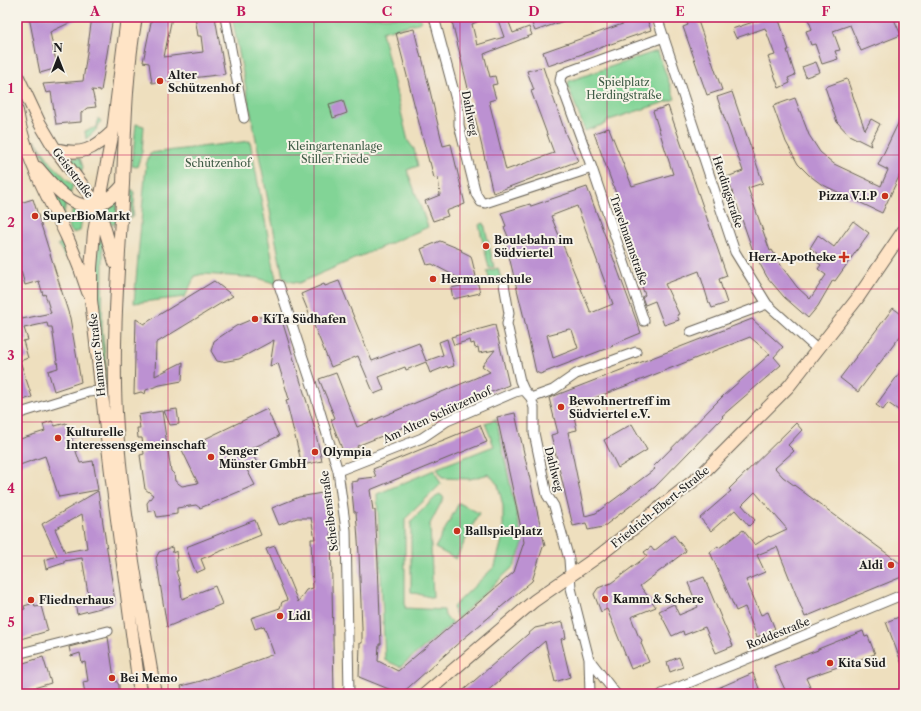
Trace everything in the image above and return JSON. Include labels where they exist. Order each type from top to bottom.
[{"type":"main road","name":"Hammer Straße","points":[[127,17],[113,131],[98,206],[91,268],[92,300],[101,391],[140,694]]},
{"type":"main road","name":"Hammer Straße","points":[[136,17],[130,55],[118,276],[115,365],[119,453],[155,694]]},
{"type":"main road","name":"Geiststraße","points":[[17,75],[39,122],[55,149],[98,206],[114,255],[118,276]]},
{"type":"main road","points":[[17,111],[22,135],[47,198],[67,238],[92,300]]},
{"type":"main road","points":[[55,149],[74,152],[88,150],[113,131]]},
{"type":"main road","points":[[32,160],[66,198],[79,204],[98,206],[111,197],[123,185]]},
{"type":"main road","name":"Friedrich-Ebert-Straße","points":[[425,694],[534,601],[617,542],[701,475],[775,402],[818,350],[857,299],[904,230]]},
{"type":"street","points":[[225,17],[244,118]]},
{"type":"street","name":"Dahlweg","points":[[434,17],[459,111],[459,125],[477,198],[486,203],[592,168]]},
{"type":"street","name":"Herdingstraße","points":[[657,17],[735,252],[767,304],[818,350]]},
{"type":"street","name":"Travelmannstraße","points":[[644,321],[592,168],[560,85],[560,77],[567,72],[664,37]]},
{"type":"street","points":[[504,284],[509,312],[507,324],[524,390],[531,398],[553,390],[576,374],[636,352]]},
{"type":"street","name":"Scheibenstraße","points":[[279,285],[310,378],[338,471],[346,530],[350,694]]},
{"type":"street","points":[[691,332],[767,304]]},
{"type":"street","name":"Am Alten Schützenhof","points":[[338,471],[422,438],[447,421],[515,392],[524,390]]},
{"type":"street","points":[[17,414],[54,401],[88,392],[101,391]]},
{"type":"street","name":"Dahlweg","points":[[531,398],[534,408],[534,433],[547,495],[554,506],[569,559],[571,588],[589,659],[590,694]]},
{"type":"street","name":"Roddestraße","points":[[662,694],[904,594]]},
{"type":"street","points":[[17,654],[108,631]]},
{"type":"street","name":"Dahlweg","points":[[589,659],[616,694]]},
{"type":"green space","name":"Kleingartenanlage Stiller Friede","points":[[232,17],[420,17],[421,22],[382,32],[408,141],[414,149],[418,166],[407,170],[428,227],[299,283],[288,281],[283,277]]},
{"type":"green space","name":"Spielplatz Herdingstraße","points":[[654,52],[658,52],[675,99],[606,121],[607,123],[585,131],[568,86],[569,81]]},
{"type":"green space","points":[[98,118],[101,121],[96,130],[86,139],[85,131],[97,127]]},
{"type":"green space","points":[[136,124],[144,126],[142,152],[137,167],[132,166]]},
{"type":"green space","points":[[35,140],[51,163],[73,185],[70,195],[53,174]]},
{"type":"green space","name":"Schützenhof","points":[[250,141],[277,284],[258,278],[203,274],[195,276],[185,297],[134,303],[146,165],[150,153]]},
{"type":"green space","points":[[73,158],[80,158],[83,167],[81,172],[72,161]]},
{"type":"green space","points":[[132,189],[135,192],[133,216],[131,219]]},
{"type":"green space","points":[[51,190],[66,204],[63,216]]},
{"type":"green space","points":[[117,201],[116,223],[112,225],[104,209]]},
{"type":"green space","points":[[74,207],[83,210],[80,231],[72,233],[68,224]]},
{"type":"green space","name":"Boulebahn im Südviertel","points":[[484,223],[494,267],[489,268],[479,225]]},
{"type":"green space","points":[[99,240],[102,240],[103,253],[102,327],[111,416],[98,306]]},
{"type":"green space","points":[[63,242],[68,255],[65,257],[58,244]]},
{"type":"green space","points":[[498,268],[501,279],[490,282],[487,271]]},
{"type":"green space","points":[[496,419],[523,544],[514,566],[457,619],[453,607],[495,566],[503,536],[503,506],[498,485],[489,474],[470,479],[442,478],[437,468],[494,446],[485,423]]},
{"type":"green space","points":[[434,470],[441,484],[405,519],[405,608],[444,610],[445,616],[453,623],[400,667],[385,660],[377,494]]},
{"type":"green space","points":[[439,494],[444,497],[430,524],[433,598],[411,592],[411,521]]},
{"type":"green space","name":"Ballspielplatz","points":[[459,503],[479,513],[456,559],[435,548]]},
{"type":"building","points":[[29,17],[82,17],[50,32],[55,57],[61,67],[40,73]]},
{"type":"building","points":[[92,17],[113,17],[101,91],[92,90],[96,107],[87,108],[81,113],[81,122],[56,124],[51,92],[46,93],[43,84],[83,81]]},
{"type":"building","points":[[152,17],[172,17],[164,57],[203,52],[201,36],[198,36],[195,17],[215,17],[225,74],[152,83],[149,63],[143,62]]},
{"type":"building","points":[[451,17],[488,17],[472,24],[477,45],[504,37],[497,17],[507,17],[513,33],[529,27],[532,35],[484,54],[490,77],[495,76],[497,84],[492,85],[496,99],[489,101],[506,170],[554,153],[531,91],[534,90],[527,71],[543,67],[566,135],[578,161],[493,193]]},
{"type":"building","points":[[542,17],[572,18],[535,31],[531,21]]},
{"type":"building","points":[[630,17],[646,17],[651,30],[548,66],[543,52],[631,21]]},
{"type":"building","points":[[685,17],[694,17],[696,22],[698,21],[722,90],[707,95],[683,27],[688,25]]},
{"type":"building","points":[[761,17],[778,17],[789,50],[787,50],[795,75],[788,78],[790,83],[779,88],[768,57],[775,55],[765,28],[736,38],[732,29],[762,19]]},
{"type":"building","points":[[814,17],[893,17],[901,35],[861,51],[850,25],[833,31],[840,50],[835,51],[838,59],[822,64],[815,44],[811,45],[806,31],[812,29],[808,19]]},
{"type":"building","points":[[414,29],[443,146],[451,144],[465,204],[446,211],[448,216],[433,221],[425,201],[440,195],[438,177],[434,178],[429,162],[396,33]]},
{"type":"building","points":[[816,62],[820,72],[806,77],[802,67]]},
{"type":"building","points":[[847,79],[865,130],[871,119],[880,124],[870,143],[871,146],[849,135],[837,122],[825,87]]},
{"type":"building","points":[[732,92],[763,183],[748,188],[770,251],[772,250],[782,267],[797,287],[810,299],[826,275],[818,269],[821,265],[814,260],[818,254],[810,248],[818,235],[834,247],[853,221],[869,233],[835,281],[833,280],[818,306],[808,318],[784,297],[767,277],[753,251],[727,177],[743,171],[717,97]]},
{"type":"building","points":[[795,98],[809,135],[820,152],[834,164],[881,186],[888,170],[878,165],[904,111],[904,166],[882,213],[821,184],[798,164],[786,142],[773,106]]},
{"type":"building","points":[[343,100],[347,113],[333,118],[329,104]]},
{"type":"building","points":[[668,106],[727,276],[719,279],[727,303],[712,308],[699,271],[665,284],[679,314],[677,315],[679,320],[664,325],[655,301],[645,305],[642,297],[645,295],[612,205],[619,202],[594,133],[609,128],[632,186],[673,174],[653,111]]},
{"type":"building","points":[[587,187],[641,333],[612,345],[613,346],[540,374],[536,372],[505,240],[509,239],[504,227],[506,226],[501,213],[530,204],[531,206]],"holes":[[[577,206],[613,304],[591,313],[551,216]],[[569,329],[572,330],[578,348],[553,358],[547,335]]]},
{"type":"building","points":[[33,199],[70,318],[81,382],[54,391],[48,371],[58,368],[52,327],[48,327],[47,323],[24,328],[28,340],[23,341],[28,358],[20,361],[32,397],[17,402],[17,311],[19,311],[22,319],[51,313],[39,281],[25,285],[21,271],[17,272],[17,204]]},
{"type":"building","points":[[440,241],[462,250],[461,251],[471,256],[480,293],[453,299],[451,288],[470,284],[432,264],[427,265],[421,249]]},
{"type":"building","points":[[214,281],[233,296],[156,343],[155,376],[183,362],[182,381],[160,385],[146,390],[145,394],[141,392],[134,394],[136,319],[144,324]]},
{"type":"building","points":[[339,281],[372,361],[419,343],[426,361],[443,355],[439,342],[447,339],[454,366],[448,368],[447,366],[430,373],[426,362],[406,370],[405,367],[379,377],[384,390],[374,394],[358,356],[331,367],[301,294],[324,284],[325,286]]},
{"type":"building","points":[[893,308],[904,316],[904,331],[858,392],[840,378]]},
{"type":"building","points":[[280,314],[313,422],[322,461],[302,465],[286,400],[289,399],[278,363],[270,366],[274,340],[239,359],[222,362],[217,361],[211,351],[214,341],[236,326],[257,317],[264,317],[271,320]]},
{"type":"building","points":[[752,319],[783,347],[774,357],[781,365],[722,416],[723,417],[655,487],[603,527],[588,530],[586,523],[573,526],[551,435],[558,433],[549,398]],"holes":[[[750,337],[770,354],[723,396],[653,467],[655,469],[596,513],[585,516],[568,432],[577,430],[572,407]]]},
{"type":"building","points":[[495,325],[509,385],[357,446],[358,448],[344,454],[331,420],[335,418],[319,379],[336,373],[357,427],[490,372],[482,366],[495,350],[479,353],[478,347],[475,348],[474,343],[471,344],[470,340],[454,345],[451,337]]},
{"type":"building","points":[[904,367],[904,414],[888,403],[883,410],[876,405]]},
{"type":"building","points":[[177,409],[179,424],[170,425],[164,411]]},
{"type":"building","points":[[267,409],[279,436],[250,449],[257,463],[246,468],[255,485],[200,508],[196,505],[177,508],[177,514],[157,517],[155,510],[148,512],[147,503],[153,495],[145,489],[140,455],[144,454],[142,438],[138,438],[137,428],[140,428],[138,415],[162,411],[171,471],[174,474],[175,481],[182,486],[198,483],[182,450]]},
{"type":"building","points":[[515,413],[545,546],[543,547],[532,581],[401,694],[359,677],[362,628],[359,554],[356,512],[354,512],[351,482],[358,481],[358,479],[376,477],[373,469],[480,425],[487,442],[370,490],[373,510],[375,510],[378,563],[381,644],[379,644],[378,661],[398,671],[514,572],[524,542],[497,417]]},
{"type":"building","points":[[52,421],[55,426],[66,423],[68,429],[73,427],[77,437],[71,437],[80,463],[93,461],[98,490],[59,497],[45,456],[17,466],[17,440],[45,431],[43,424]]},
{"type":"building","points":[[796,423],[802,430],[788,445],[794,451],[775,468],[783,477],[904,566],[904,576],[805,617],[777,547],[757,555],[765,572],[746,580],[761,615],[768,612],[775,629],[757,637],[745,607],[736,611],[710,552],[718,546],[719,548],[743,530],[755,545],[769,536],[770,537],[787,529],[755,492],[742,505],[755,520],[749,526],[735,510],[711,531],[700,518],[731,491],[729,489]]},
{"type":"building","points":[[632,424],[647,450],[618,468],[604,440]]},
{"type":"building","points":[[98,491],[115,601],[112,605],[77,614],[75,602],[89,599],[82,558],[64,561],[64,563],[46,569],[44,560],[57,556],[42,524]],"holes":[[[82,514],[87,548],[65,552],[55,529]]]},
{"type":"building","points":[[322,493],[331,530],[334,694],[183,694],[181,686],[201,681],[274,654],[264,626],[255,629],[251,618],[280,608],[282,602],[287,600],[266,549],[275,546],[298,602],[306,590],[313,588],[311,539],[315,539],[311,518],[297,518],[279,525],[272,508],[299,497]]},
{"type":"building","points":[[255,520],[261,535],[201,559],[205,569],[196,573],[186,547]]},
{"type":"building","points":[[674,535],[686,551],[640,586],[656,607],[631,617],[638,635],[642,640],[641,643],[649,662],[631,669],[607,609],[601,612],[594,594],[598,588],[611,583],[647,556],[644,552],[651,547],[654,551]]},
{"type":"building","points":[[172,547],[173,553],[176,551],[178,571],[176,571],[180,583],[182,599],[215,586],[222,604],[167,627],[156,558],[159,552]]},
{"type":"building","points":[[704,577],[733,646],[716,653],[705,627],[684,635],[683,631],[672,636],[659,611],[674,604],[679,615],[698,607],[688,583]]},
{"type":"building","points":[[34,603],[35,607],[41,606],[48,631],[17,640],[17,611],[25,609],[24,606]]},
{"type":"building","points":[[904,615],[904,667],[903,667],[886,622]]},
{"type":"building","points":[[563,622],[566,638],[561,639],[570,677],[555,682],[545,641],[484,694],[459,694],[535,628]]},
{"type":"building","points":[[863,631],[865,637],[868,636],[875,654],[806,678],[813,694],[787,694],[774,666],[818,650]]},
{"type":"building","points":[[108,637],[114,678],[119,685],[119,694],[85,694],[83,682],[88,681],[85,662],[82,663],[80,653],[71,656],[69,647]]},
{"type":"building","points":[[43,657],[51,683],[17,693],[17,665]]},
{"type":"building","points":[[679,657],[683,667],[670,672],[667,662]]},
{"type":"building","points":[[753,673],[760,691],[754,694],[704,694]]},
{"type":"place","name":"Alter Schützenhof","points":[[160,81]]},
{"type":"place","name":"Pizza V.I.P","points":[[885,196]]},
{"type":"place","name":"SuperBioMarkt","points":[[35,216]]},
{"type":"place","name":"Boulebahn im Südviertel","points":[[486,246]]},
{"type":"place","name":"Herz-Apotheke","points":[[844,257]]},
{"type":"place","name":"Hermannschule","points":[[433,279]]},
{"type":"place","name":"KiTa Südhafen","points":[[255,319]]},
{"type":"place","name":"Bewohnertreff im Südviertel e.V.","points":[[561,407]]},
{"type":"place","name":"Kulturelle Interessensgemeinschaft","points":[[58,438]]},
{"type":"place","name":"Olympia","points":[[315,452]]},
{"type":"place","name":"Senger Münster GmbH","points":[[211,457]]},
{"type":"place","name":"Ballspielplatz","points":[[457,531]]},
{"type":"place","name":"Aldi","points":[[891,565]]},
{"type":"place","name":"Kamm & Schere","points":[[605,599]]},
{"type":"place","name":"Fliednerhaus","points":[[31,600]]},
{"type":"place","name":"Lidl","points":[[280,616]]},
{"type":"place","name":"Kita Süd","points":[[830,663]]},
{"type":"place","name":"Bei Memo","points":[[112,678]]}]
